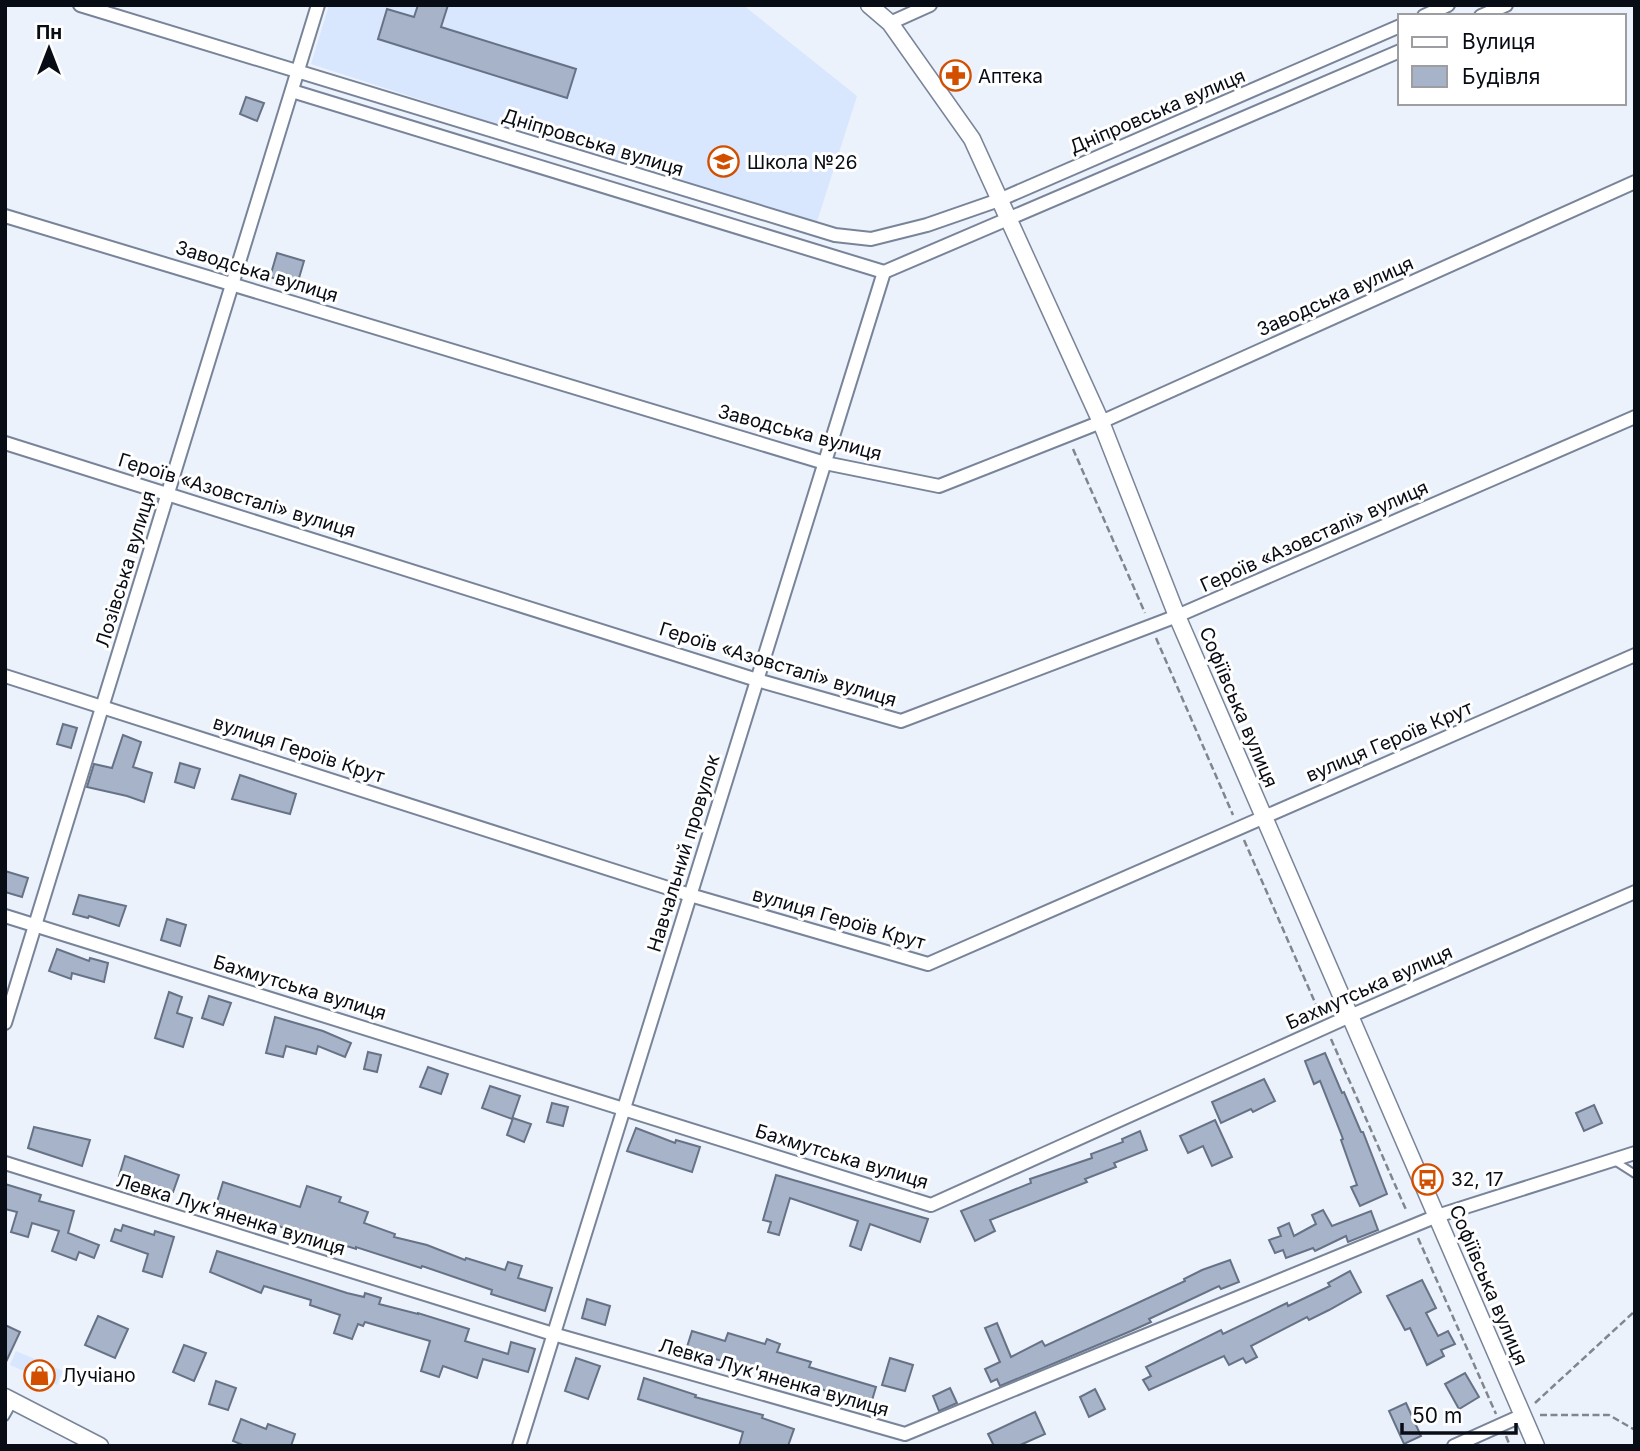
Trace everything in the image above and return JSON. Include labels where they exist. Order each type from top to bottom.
[{"type":"street","name":"Дніпровська вулиця","points":[[80,5],[835,235],[871,239],[927,225],[999,200],[1398,27]]},
{"type":"street","name":"Лозівська вулиця","points":[[5,1023],[318,5]]},
{"type":"street","name":"Софіївська вулиця","points":[[870,5],[890,23],[972,139],[1101,422],[1177,616],[1536,1446]]},
{"type":"street","points":[[890,23],[930,5]]},
{"type":"street","points":[[1428,14],[1448,5]]},
{"type":"street","points":[[1486,14],[1506,5]]},
{"type":"street","points":[[884,272],[1398,52]]},
{"type":"street","name":"Дніпровська вулиця","points":[[292,91],[884,272]]},
{"type":"street","name":"Заводська вулиця","points":[[5,216],[825,463],[939,486],[1101,422],[1635,182]]},
{"type":"street","name":"Навчальний провулок","points":[[519,1446],[884,272]]},
{"type":"street","name":"Героїв «Азовсталі» вулиця","points":[[5,443],[757,680],[901,721],[1177,616],[1635,417]]},
{"type":"street","name":"вулиця Героїв Крут","points":[[5,676],[690,895],[929,964],[1635,655]]},
{"type":"street","name":"Бахмутська вулиця","points":[[5,916],[931,1205],[1350,1016],[1635,892]]},
{"type":"street","name":"Левка Лук'яненка вулиця","points":[[5,1163],[553,1334],[905,1434],[1437,1216],[1635,1153]]},
{"type":"street","points":[[9,1399],[100,1446]]},
{"type":"street","points":[[1454,1446],[1522,1415]]},
{"type":"lane","points":[[1612,1160],[1635,1174]]},
{"type":"lane","points":[[5,1417],[9,1399]]},
{"type":"path","points":[[1068,436],[1510,1446]]},
{"type":"path","points":[[1522,1415],[1635,1311]]},
{"type":"path","points":[[1522,1415],[1609,1415],[1635,1430]]},
{"type":"shaded area","name":"Школа №26","points":[[329,5],[743,5],[857,96],[815,228],[311,64]]},
{"type":"shaded area","points":[[16,1351],[63,1371],[57,1385],[10,1365]]},
{"type":"building","points":[[418,5],[448,5],[441,27],[576,69],[567,98],[378,39],[387,9],[414,17]]},
{"type":"building","points":[[246,97],[264,103],[257,121],[240,114]]},
{"type":"building","points":[[277,253],[304,261],[297,285],[270,277]]},
{"type":"building","points":[[63,724],[77,728],[71,748],[57,744]]},
{"type":"building","points":[[123,735],[141,742],[133,767],[152,773],[144,802],[87,787],[94,764],[112,768]]},
{"type":"building","points":[[180,763],[200,769],[194,788],[175,782]]},
{"type":"building","points":[[240,775],[296,794],[290,814],[232,799]]},
{"type":"building","points":[[5,871],[28,878],[22,897],[5,892]]},
{"type":"building","points":[[79,895],[126,906],[119,926],[89,916],[88,918],[73,914]]},
{"type":"building","points":[[167,919],[186,925],[180,946],[161,940]]},
{"type":"building","points":[[57,949],[89,961],[90,958],[108,963],[104,982],[72,973],[71,979],[49,971]]},
{"type":"building","points":[[169,992],[182,997],[177,1013],[192,1018],[183,1047],[155,1038]]},
{"type":"building","points":[[209,996],[231,1003],[223,1025],[202,1018]]},
{"type":"building","points":[[275,1017],[323,1031],[351,1043],[345,1057],[318,1046],[316,1054],[286,1046],[283,1057],[266,1053]]},
{"type":"building","points":[[368,1052],[381,1055],[377,1072],[364,1069]]},
{"type":"building","points":[[1325,1053],[1363,1132],[1387,1194],[1360,1206],[1351,1187],[1357,1185],[1341,1140],[1343,1139],[1320,1081],[1314,1084],[1305,1061]]},
{"type":"building","points":[[428,1067],[448,1074],[441,1094],[420,1087]]},
{"type":"building","points":[[1264,1079],[1275,1101],[1221,1123],[1212,1102]]},
{"type":"building","points":[[490,1086],[520,1096],[512,1119],[482,1108]]},
{"type":"building","points":[[552,1103],[568,1107],[563,1126],[547,1122]]},
{"type":"building","points":[[1594,1105],[1602,1123],[1584,1131],[1576,1113]]},
{"type":"building","points":[[513,1118],[531,1124],[524,1142],[507,1135]]},
{"type":"building","points":[[1215,1120],[1232,1157],[1212,1166],[1203,1146],[1188,1153],[1180,1136]]},
{"type":"building","points":[[34,1127],[90,1140],[82,1166],[28,1148]]},
{"type":"building","points":[[636,1128],[675,1143],[676,1140],[700,1147],[692,1172],[627,1151]]},
{"type":"building","points":[[1140,1131],[1147,1150],[1114,1163],[1116,1167],[1085,1179],[1087,1182],[990,1220],[995,1231],[975,1241],[961,1211],[1031,1183],[1030,1179],[1092,1158],[1091,1154],[1123,1142],[1122,1139]]},
{"type":"building","points":[[125,1156],[179,1175],[173,1192],[119,1176]]},
{"type":"building","points":[[776,1175],[928,1219],[920,1242],[870,1224],[861,1250],[850,1246],[858,1221],[790,1198],[779,1235],[768,1232],[771,1222],[763,1220]]},
{"type":"building","points":[[223,1182],[300,1207],[307,1186],[341,1197],[339,1202],[368,1212],[364,1223],[395,1234],[394,1237],[505,1270],[508,1262],[522,1266],[518,1278],[552,1288],[545,1311],[491,1294],[492,1290],[422,1266],[421,1268],[356,1247],[327,1240],[326,1242],[216,1205]]},
{"type":"building","points":[[5,1184],[41,1195],[39,1201],[74,1211],[68,1233],[99,1245],[94,1258],[79,1252],[76,1260],[52,1251],[59,1231],[32,1223],[28,1237],[11,1232],[17,1212],[5,1209]]},
{"type":"building","points":[[1323,1210],[1332,1226],[1371,1211],[1378,1230],[1348,1242],[1346,1236],[1315,1251],[1313,1248],[1286,1258],[1283,1250],[1275,1253],[1269,1240],[1281,1236],[1278,1228],[1289,1223],[1294,1236],[1316,1224],[1312,1215]]},
{"type":"building","points":[[123,1225],[154,1235],[155,1231],[174,1237],[162,1277],[143,1271],[148,1254],[111,1241],[115,1229],[121,1231]]},
{"type":"building","points":[[217,1251],[347,1293],[364,1297],[365,1293],[381,1298],[379,1304],[469,1329],[465,1341],[508,1354],[511,1342],[535,1349],[528,1372],[483,1359],[477,1378],[443,1366],[439,1377],[421,1371],[430,1341],[365,1322],[363,1326],[358,1324],[352,1339],[334,1333],[340,1315],[310,1305],[311,1300],[264,1286],[261,1293],[210,1272]]},
{"type":"building","points":[[1230,1260],[1239,1282],[1221,1289],[1219,1286],[1149,1319],[1151,1322],[1000,1386],[997,1379],[991,1382],[985,1369],[1000,1362],[985,1328],[997,1323],[1011,1357],[1042,1341],[1045,1346],[1185,1281],[1184,1279],[1202,1270]]},
{"type":"building","points":[[1350,1271],[1361,1292],[1309,1320],[1307,1317],[1251,1346],[1257,1357],[1246,1363],[1243,1358],[1229,1365],[1224,1356],[1149,1390],[1143,1380],[1151,1376],[1146,1367],[1221,1330],[1223,1334],[1287,1303],[1288,1306],[1330,1286],[1328,1283]]},
{"type":"building","points":[[1422,1280],[1436,1308],[1426,1313],[1438,1336],[1448,1331],[1455,1344],[1441,1350],[1444,1356],[1427,1365],[1410,1328],[1405,1330],[1387,1296]]},
{"type":"building","points":[[587,1299],[610,1306],[605,1325],[582,1318]]},
{"type":"building","points":[[98,1316],[128,1329],[115,1358],[85,1345]]},
{"type":"building","points":[[5,1325],[20,1332],[5,1364]]},
{"type":"building","points":[[692,1331],[725,1341],[728,1333],[765,1344],[767,1339],[780,1344],[777,1352],[811,1362],[809,1367],[876,1387],[870,1407],[805,1383],[804,1386],[686,1350]]},
{"type":"building","points":[[184,1345],[206,1353],[194,1381],[173,1372]]},
{"type":"building","points":[[576,1358],[600,1366],[588,1399],[565,1391]]},
{"type":"building","points":[[890,1358],[913,1365],[905,1391],[882,1385]]},
{"type":"building","points":[[1465,1373],[1479,1397],[1459,1409],[1445,1384]]},
{"type":"building","points":[[644,1378],[696,1395],[695,1397],[763,1415],[762,1418],[794,1429],[788,1446],[739,1446],[743,1432],[638,1399]]},
{"type":"building","points":[[216,1381],[236,1388],[228,1410],[209,1404]]},
{"type":"building","points":[[950,1388],[957,1403],[939,1411],[933,1396]]},
{"type":"building","points":[[1095,1389],[1105,1409],[1089,1417],[1080,1397]]},
{"type":"building","points":[[1406,1403],[1421,1436],[1404,1444],[1389,1411]]},
{"type":"building","points":[[1035,1412],[1045,1434],[1018,1446],[994,1446],[988,1434]]},
{"type":"building","points":[[241,1419],[266,1429],[268,1424],[295,1434],[291,1446],[245,1446],[233,1441]]},
{"type":"place","name":"Аптека","points":[[955,76]]},
{"type":"place","name":"Школа №26","points":[[724,162]]},
{"type":"place","name":"32, 17","points":[[1428,1179]]},
{"type":"place","name":"Лучіано","points":[[39,1375]]}]
